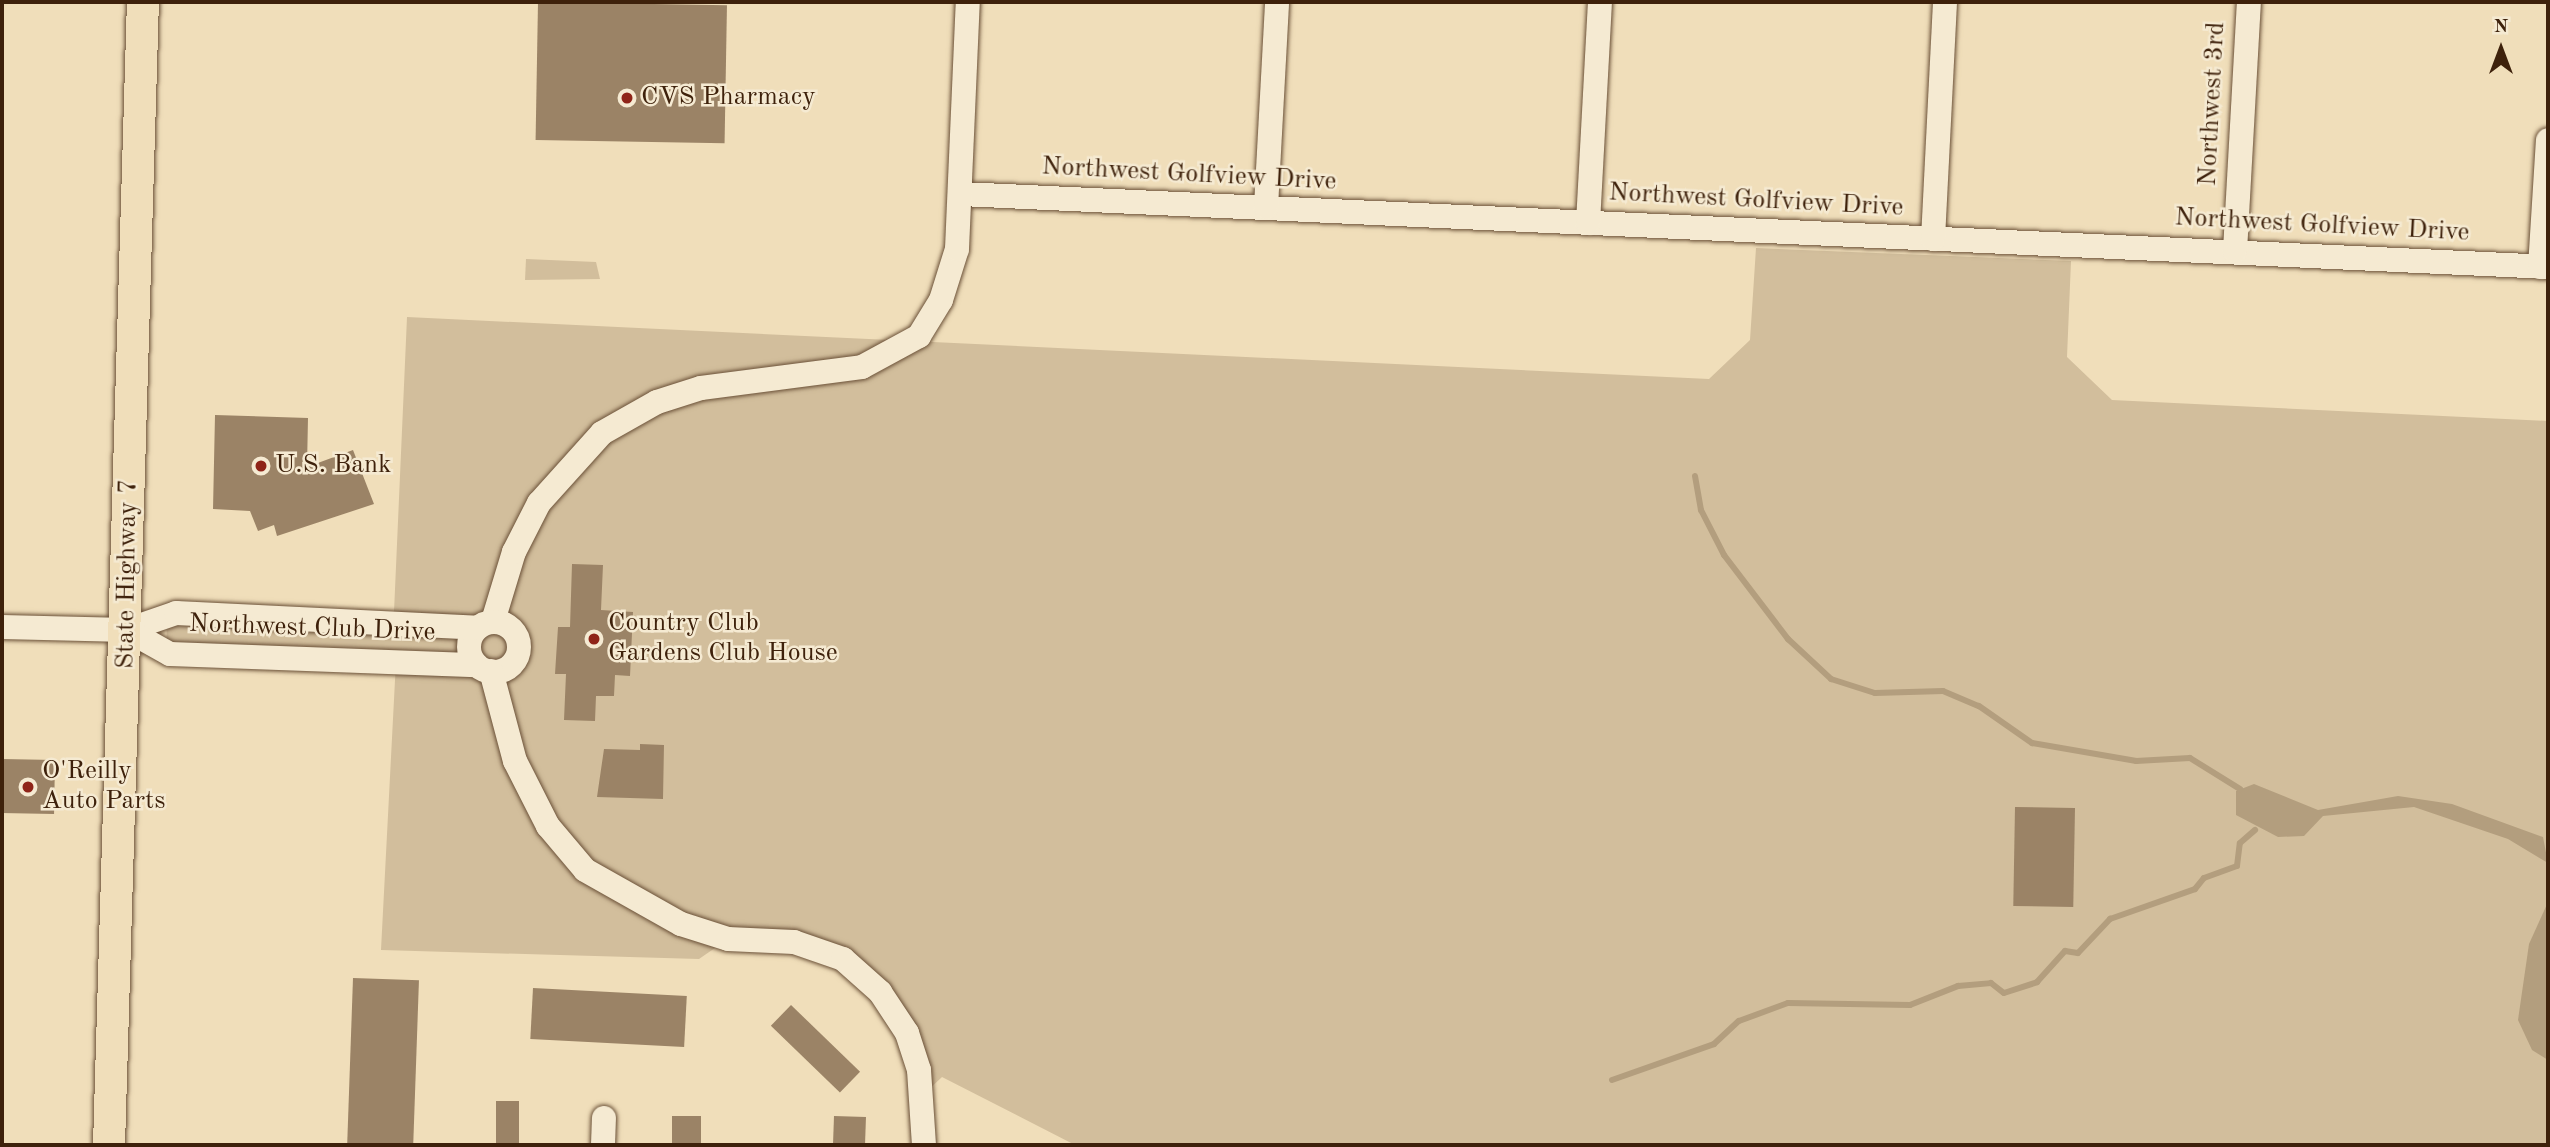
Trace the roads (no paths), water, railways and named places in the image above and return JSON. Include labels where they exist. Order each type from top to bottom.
[{"type":"main road","name":"State Highway 7","points":[[109,1145],[127,630],[143,2]]},
{"type":"street","points":[[924,1145],[919,1070],[907,1033],[880,992],[843,959],[794,942],[728,939],[681,924],[585,870],[548,826],[515,761],[484,668],[470,642],[485,624],[514,552],[539,503],[602,433],[657,402],[701,388],[862,367],[919,336],[940,300],[957,249],[968,2]]},
{"type":"street","points":[[1266,207],[1277,2]]},
{"type":"street","points":[[1588,223],[1600,2]]},
{"type":"street","points":[[1933,239],[1945,2]]},
{"type":"street","name":"Northwest 3rd","points":[[2235,251],[2249,2]]},
{"type":"street","points":[[2544,267],[2548,140]]},
{"type":"street","name":"Northwest Golfview Drive","points":[[961,194],[2544,267]]},
{"type":"street","name":"Northwest Club Drive","points":[[127,630],[176,614],[485,624]]},
{"type":"street","points":[[484,668],[508,668],[527,649],[515,632],[485,624]]},
{"type":"street","points":[[2,627],[127,630]]},
{"type":"street","name":"Northwest Club Drive","points":[[127,630],[170,654],[484,668]]},
{"type":"street","points":[[603,1145],[604,1118]]},
{"type":"waterway","points":[[1695,476],[1701,510],[1724,555],[1788,639],[1831,679],[1875,693],[1943,691],[1979,706],[2032,743],[2136,761],[2190,758],[2240,789]]},
{"type":"waterway","points":[[1612,1080],[1714,1044],[1739,1021],[1788,1003],[1910,1005],[1958,986],[1991,983],[2004,993],[2037,982],[2065,951],[2078,953],[2110,919],[2195,889],[2204,878],[2237,866],[2240,843],[2255,830]]},
{"type":"place","name":"CVS Pharmacy","points":[[627,98]]},
{"type":"place","name":"U.S. Bank","points":[[261,466]]},
{"type":"place","name":"Country Club Gardens Club House","points":[[594,639]]},
{"type":"place","name":"O'Reilly Auto Parts","points":[[28,787]]}]
